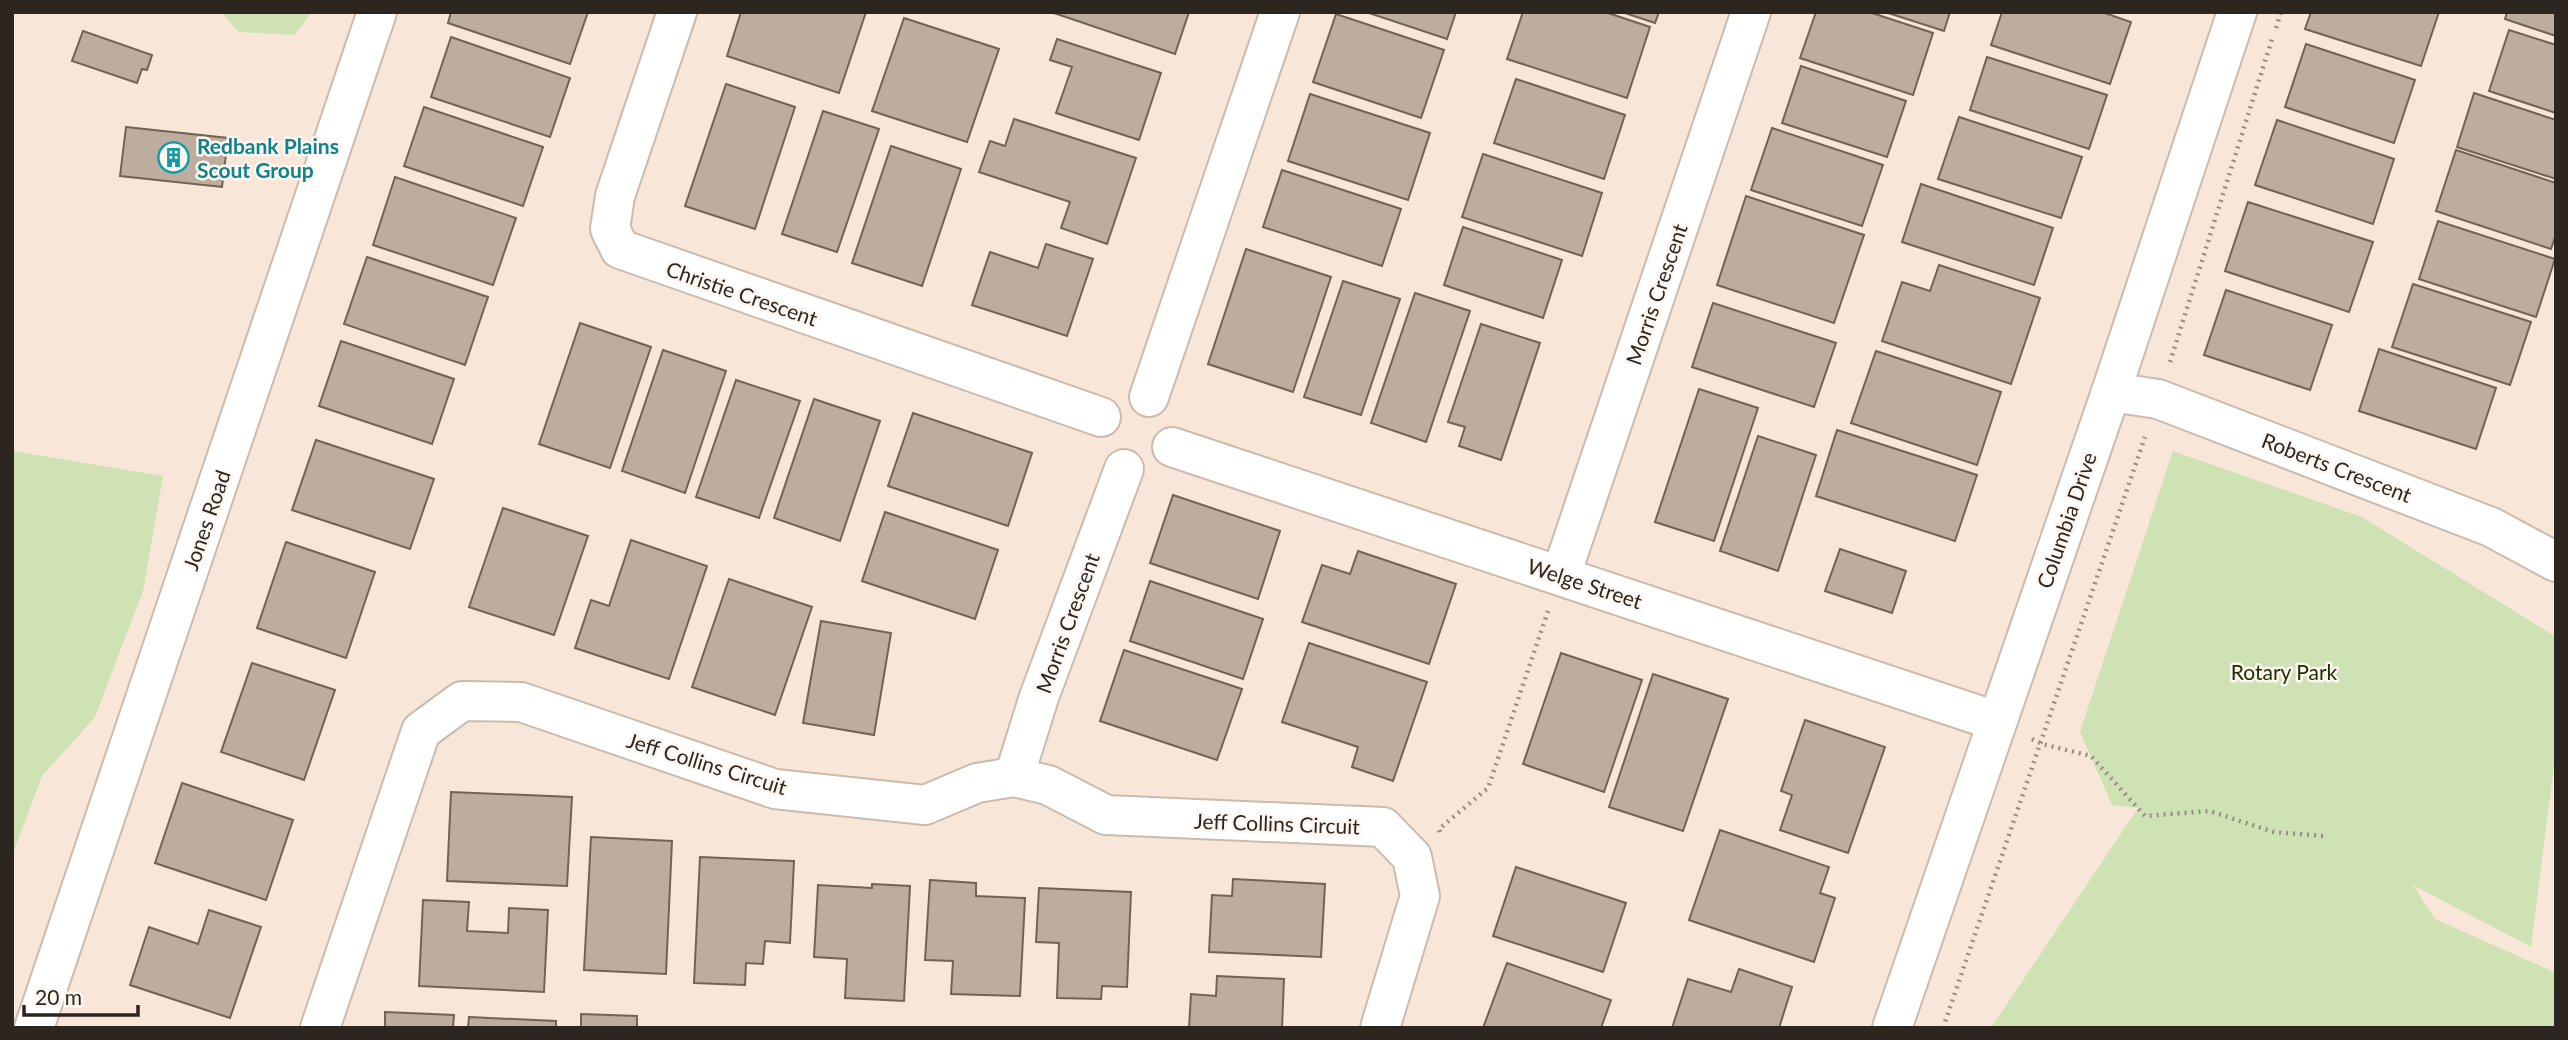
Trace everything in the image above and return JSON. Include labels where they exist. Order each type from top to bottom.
[{"type":"street","name":"Jones Road","points":[[34,1028],[377,12]]},
{"type":"street","name":"Christie Crescent","points":[[677,12],[615,196],[610,229],[620,249],[1101,417]]},
{"type":"street","points":[[1149,397],[1280,12]]},
{"type":"street","name":"Morris Crescent","points":[[1561,575],[1751,12]]},
{"type":"street","name":"Columbia Drive","points":[[1892,1028],[2111,392],[2237,12]]},
{"type":"street","name":"Roberts Crescent","points":[[2111,392],[2158,399],[2491,527],[2556,562]]},
{"type":"street","points":[[1131,394],[1149,397],[1166,407],[1173,418],[1175,430],[1172,447],[1160,463],[1149,469],[1136,471],[1112,464],[1103,454],[1098,442],[1101,417],[1108,406],[1118,398],[1131,394]]},
{"type":"street","name":"Welge Street","points":[[1172,447],[1996,721]]},
{"type":"street","name":"Morris Crescent","points":[[1014,778],[1039,697],[1124,469]]},
{"type":"street","name":"Jeff Collins Circuit","points":[[320,1028],[421,731],[462,701],[521,702],[775,789],[925,806],[977,783],[1014,778],[1048,785],[1106,816],[1383,827],[1412,857],[1420,896],[1380,1028]]},
{"type":"path","points":[[1943,1028],[2158,399],[2281,12]]},
{"type":"path","points":[[1442,841],[1439,829],[1489,788],[1561,575]]},
{"type":"path","points":[[1996,721],[2042,744],[2091,756],[2145,816],[2209,811],[2274,832],[2324,836]]},
{"type":"green space","points":[[222,12],[312,12],[294,35],[238,32]]},
{"type":"green space","points":[[12,451],[163,476],[143,591],[95,717],[42,776],[12,856]]},
{"type":"green space","name":"Rotary Park","points":[[2173,451],[2362,517],[2556,637],[2556,750],[2531,947],[2413,885],[2435,919],[2556,973],[2556,1028],[1991,1028],[2138,808],[2112,805],[2080,732]]},
{"type":"building","points":[[451,12],[588,12],[570,64],[448,23]]},
{"type":"building","points":[[741,12],[866,12],[839,93],[727,56]]},
{"type":"building","points":[[1051,12],[1189,12],[1175,54]]},
{"type":"building","points":[[1366,12],[1456,12],[1447,39]]},
{"type":"building","points":[[1523,12],[1605,12],[1650,27],[1627,98],[1507,59]]},
{"type":"building","points":[[1622,12],[1659,12],[1655,23]]},
{"type":"building","points":[[1816,12],[1869,12],[1933,33],[1913,95],[1800,58]]},
{"type":"building","points":[[1885,12],[1950,12],[1944,31]]},
{"type":"building","points":[[2002,12],[2102,12],[2131,22],[2110,84],[1991,45]]},
{"type":"building","points":[[2311,12],[2439,12],[2421,66],[2305,29]]},
{"type":"building","points":[[2507,12],[2556,12],[2556,36],[2505,19]]},
{"type":"building","points":[[1336,14],[1444,50],[1421,118],[1313,82]]},
{"type":"building","points":[[904,18],[999,49],[967,142],[872,111]]},
{"type":"building","points":[[2509,30],[2556,45],[2556,113],[2489,91]]},
{"type":"building","points":[[83,31],[152,55],[147,70],[142,69],[137,83],[72,61]]},
{"type":"building","points":[[451,37],[570,78],[550,137],[431,97]]},
{"type":"building","points":[[1057,39],[1161,73],[1139,140],[1056,113],[1072,67],[1050,60]]},
{"type":"building","points":[[2306,44],[2415,80],[2394,143],[2285,107]]},
{"type":"building","points":[[1987,57],[2107,95],[2089,149],[1970,110]]},
{"type":"building","points":[[1801,66],[1906,101],[1887,157],[1782,123]]},
{"type":"building","points":[[1516,79],[1625,115],[1604,179],[1494,143]]},
{"type":"building","points":[[726,84],[795,107],[755,229],[685,206]]},
{"type":"building","points":[[2474,93],[2556,120],[2556,179],[2457,147]]},
{"type":"building","points":[[1310,94],[1430,133],[1408,200],[1288,161]]},
{"type":"building","points":[[424,107],[543,147],[523,206],[404,166]]},
{"type":"building","points":[[823,111],[879,129],[837,252],[782,234]]},
{"type":"building","points":[[1959,117],[2082,157],[2061,218],[1938,179]]},
{"type":"building","points":[[1014,119],[1136,158],[1107,244],[1061,228],[1070,202],[979,172],[990,141],[1005,146]]},
{"type":"building","points":[[2277,120],[2394,159],[2373,224],[2255,185]]},
{"type":"building","name":"Redbank Plains Scout Group","points":[[126,127],[228,138],[222,187],[120,176]]},
{"type":"building","points":[[1772,128],[1883,165],[1862,226],[1751,190]]},
{"type":"building","points":[[891,146],[961,169],[922,286],[852,263]]},
{"type":"building","points":[[2456,150],[2556,183],[2556,234],[2551,249],[2436,211]]},
{"type":"building","points":[[1483,154],[1602,193],[1582,256],[1462,217]]},
{"type":"building","points":[[1282,170],[1401,209],[1382,266],[1263,227]]},
{"type":"building","points":[[395,177],[516,218],[493,285],[373,245]]},
{"type":"building","points":[[1921,184],[2053,228],[2034,285],[1902,242]]},
{"type":"building","points":[[1746,196],[1864,235],[1834,323],[1717,285]]},
{"type":"building","points":[[2248,202],[2373,242],[2349,312],[2225,271]]},
{"type":"building","points":[[2438,221],[2555,259],[2536,317],[2419,279]]},
{"type":"building","points":[[1463,227],[1562,260],[1543,318],[1444,285]]},
{"type":"building","points":[[1046,244],[1093,259],[1067,336],[972,305],[990,252],[1038,268]]},
{"type":"building","points":[[1246,249],[1331,277],[1293,392],[1208,364]]},
{"type":"building","points":[[367,257],[488,297],[465,365],[344,324]]},
{"type":"building","points":[[1939,265],[2040,298],[2011,384],[1882,341],[1902,282],[1930,291]]},
{"type":"building","points":[[1343,281],[1400,299],[1361,415],[1304,397]]},
{"type":"building","points":[[2413,284],[2531,322],[2510,385],[2392,347]]},
{"type":"building","points":[[2226,290],[2332,325],[2310,390],[2204,355]]},
{"type":"building","points":[[1415,293],[1470,311],[1426,442],[1371,423]]},
{"type":"building","points":[[1713,303],[1836,343],[1814,407],[1692,367]]},
{"type":"building","points":[[580,323],[651,347],[610,468],[539,444]]},
{"type":"building","points":[[1481,324],[1540,343],[1501,460],[1459,446],[1465,427],[1448,422]]},
{"type":"building","points":[[341,341],[454,379],[432,444],[319,406]]},
{"type":"building","points":[[2379,349],[2496,388],[2476,449],[2359,411]]},
{"type":"building","points":[[663,350],[726,371],[685,493],[622,471]]},
{"type":"building","points":[[1876,351],[2001,392],[1977,465],[1851,423]]},
{"type":"building","points":[[736,380],[800,401],[759,518],[696,497]]},
{"type":"building","points":[[1699,389],[1758,408],[1714,541],[1655,522]]},
{"type":"building","points":[[814,399],[880,421],[840,541],[774,518]]},
{"type":"building","points":[[913,413],[1032,453],[1008,526],[888,486]]},
{"type":"building","points":[[1837,430],[1977,475],[1955,541],[1816,496]]},
{"type":"building","points":[[1758,436],[1816,455],[1778,571],[1720,551]]},
{"type":"building","points":[[316,440],[434,479],[410,549],[292,510]]},
{"type":"building","points":[[1173,495],[1280,531],[1258,599],[1150,563]]},
{"type":"building","points":[[503,508],[588,536],[554,635],[469,607]]},
{"type":"building","points":[[885,512],[998,550],[975,619],[862,581]]},
{"type":"building","points":[[631,540],[707,566],[669,679],[575,648],[591,600],[609,606]]},
{"type":"building","points":[[286,542],[375,572],[346,658],[257,628]]},
{"type":"building","points":[[1840,549],[1906,571],[1892,613],[1825,591]]},
{"type":"building","points":[[1358,551],[1456,584],[1429,664],[1302,622],[1322,565],[1350,574]]},
{"type":"building","points":[[729,579],[812,607],[775,715],[692,687]]},
{"type":"building","points":[[1150,581],[1263,619],[1243,679],[1130,641]]},
{"type":"building","points":[[821,621],[891,633],[874,735],[803,723]]},
{"type":"building","points":[[1309,643],[1427,682],[1393,781],[1352,767],[1358,747],[1282,722]]},
{"type":"building","points":[[1124,650],[1242,689],[1217,760],[1100,721]]},
{"type":"building","points":[[1561,653],[1642,680],[1604,792],[1523,764]]},
{"type":"building","points":[[252,663],[335,690],[304,780],[221,752]]},
{"type":"building","points":[[1653,674],[1728,699],[1683,831],[1609,807]]},
{"type":"building","points":[[1805,720],[1885,747],[1848,853],[1780,830],[1792,795],[1781,791]]},
{"type":"building","points":[[182,783],[293,820],[266,900],[155,863]]},
{"type":"building","points":[[451,792],[572,797],[567,886],[447,881]]},
{"type":"building","points":[[1720,830],[1829,867],[1820,893],[1835,898],[1814,962],[1689,920]]},
{"type":"building","points":[[591,837],[672,841],[666,974],[584,970]]},
{"type":"building","points":[[700,857],[794,861],[790,943],[765,941],[763,964],[746,963],[745,985],[694,983]]},
{"type":"building","points":[[1516,867],[1626,903],[1603,972],[1493,936]]},
{"type":"building","points":[[1233,879],[1325,884],[1321,957],[1209,952],[1212,895],[1232,896]]},
{"type":"building","points":[[930,880],[976,883],[976,896],[1025,898],[1020,996],[951,994],[953,961],[925,960]]},
{"type":"building","points":[[872,884],[910,886],[904,1001],[845,998],[847,959],[814,957],[818,885],[872,888]]},
{"type":"building","points":[[1039,888],[1131,892],[1127,987],[1102,986],[1101,999],[1057,998],[1059,943],[1036,942]]},
{"type":"building","points":[[423,900],[469,902],[467,931],[508,933],[509,908],[548,910],[544,992],[419,986]]},
{"type":"building","points":[[209,910],[261,927],[230,1018],[130,985],[149,927],[198,944]]},
{"type":"building","points":[[1507,963],[1611,1000],[1601,1028],[1483,1028]]},
{"type":"building","points":[[1739,969],[1792,987],[1779,1028],[1672,1028],[1688,979],[1731,992]]},
{"type":"building","points":[[1217,976],[1284,979],[1282,1028],[1189,1028],[1191,994],[1216,996]]},
{"type":"building","points":[[385,1012],[454,1015],[453,1028],[385,1028]]},
{"type":"building","points":[[581,1014],[637,1016],[637,1028],[581,1028]]},
{"type":"building","points":[[469,1017],[556,1021],[556,1028],[468,1028]]},
{"type":"place","name":"Redbank Plains Scout Group","points":[[174,157]]}]
